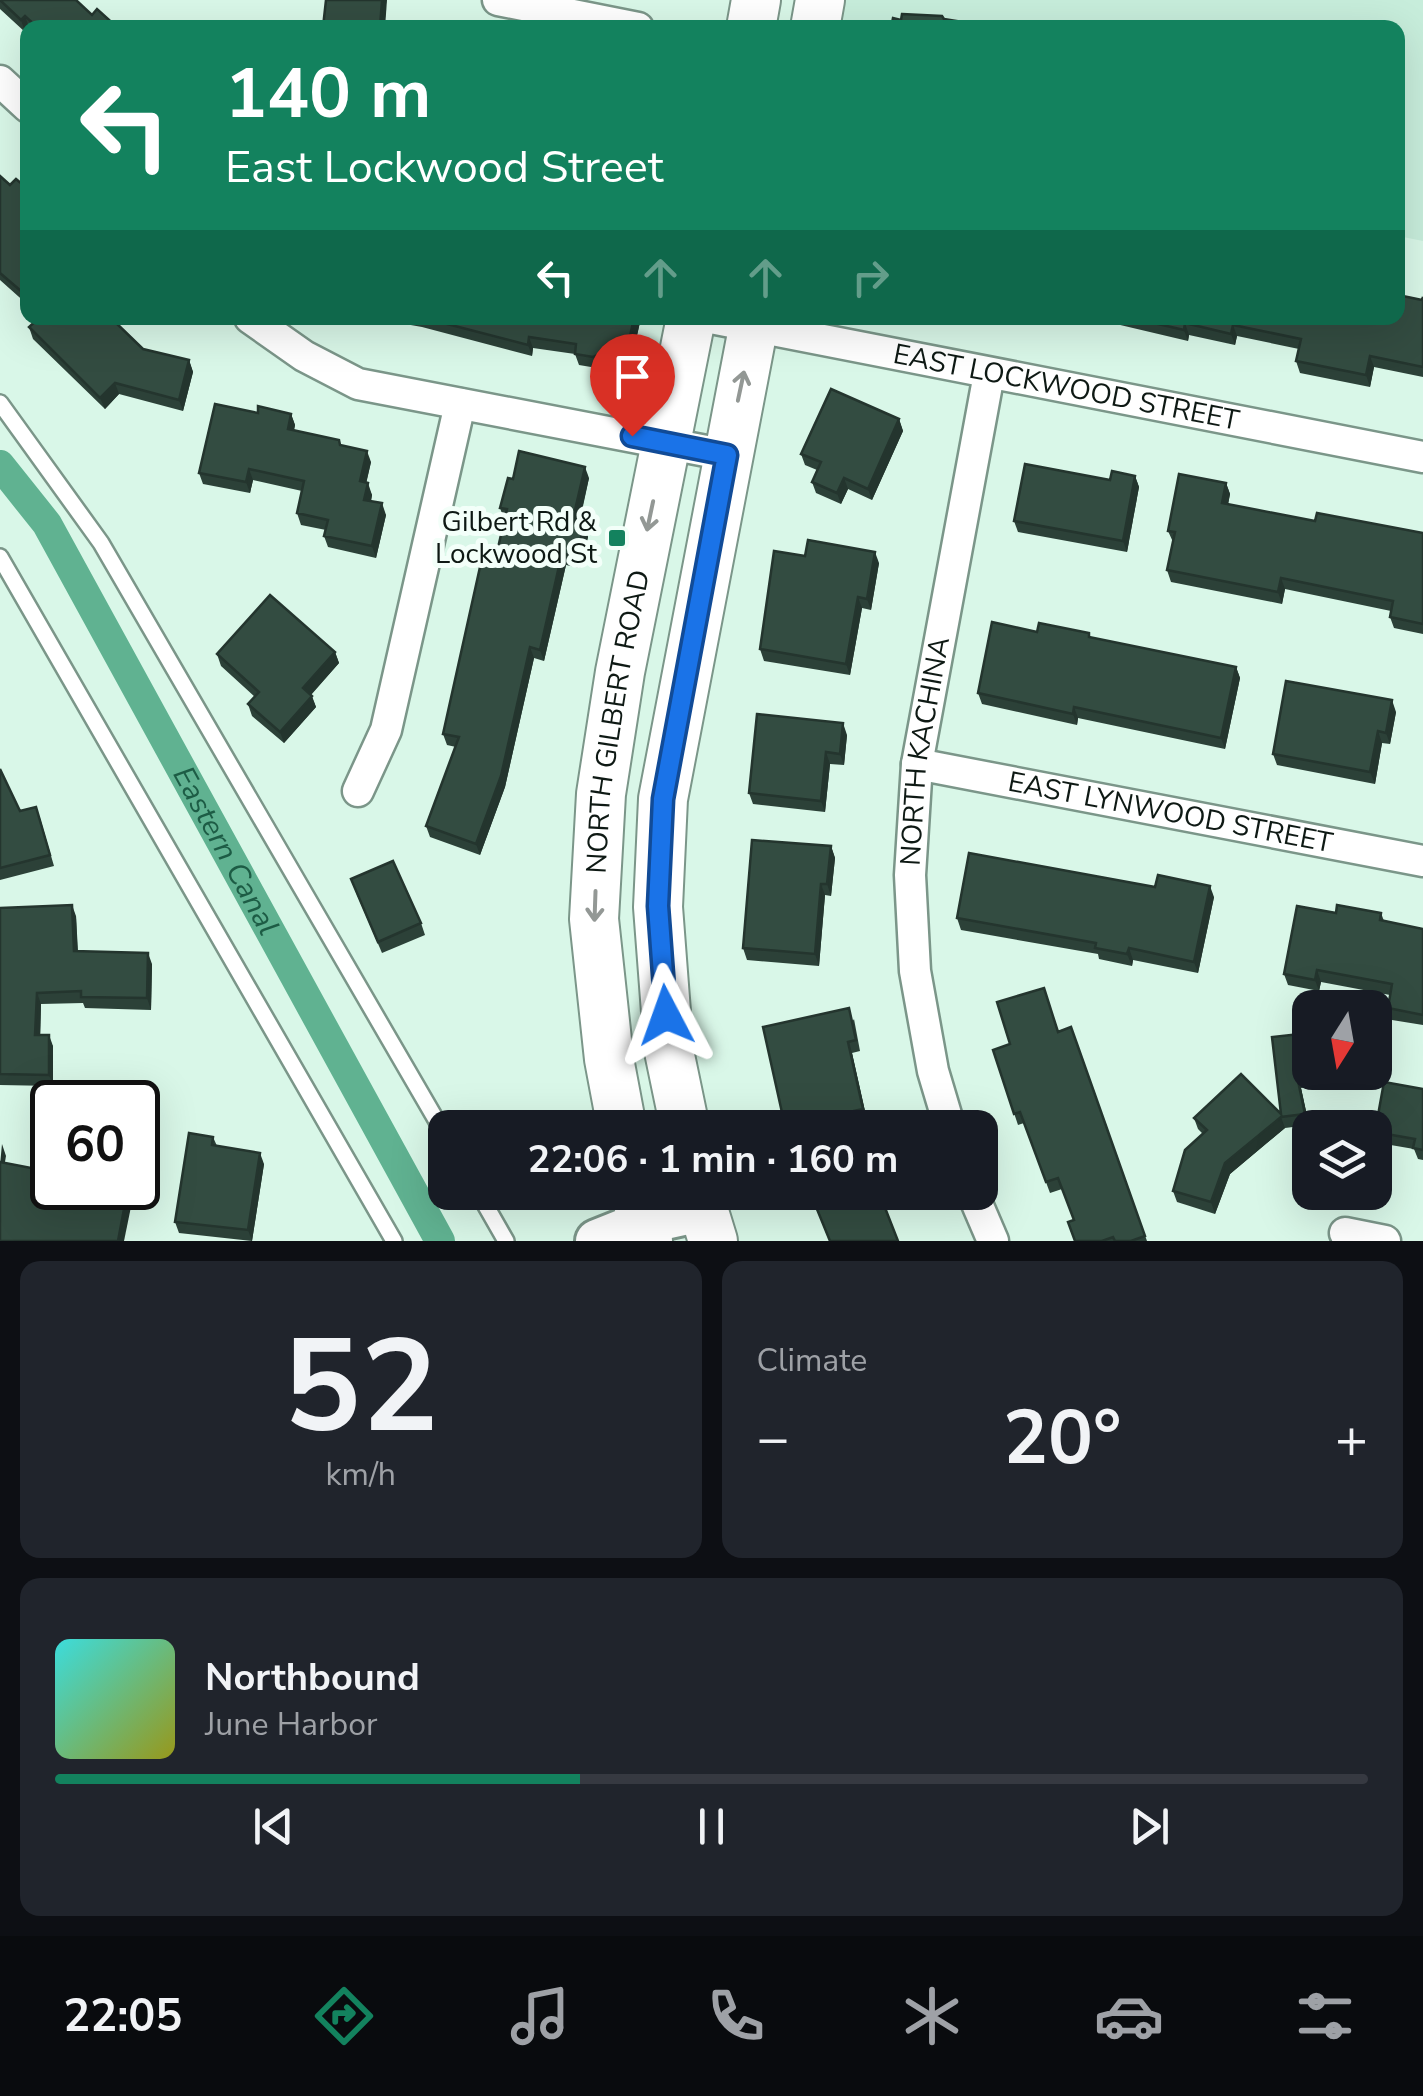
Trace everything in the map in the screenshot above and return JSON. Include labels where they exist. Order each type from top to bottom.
[{"type":"main road","name":"NORTH GILBERT ROAD","points":[[619,1110],[609,1059],[594,919],[601,794],[620,672],[690,325]]},
{"type":"main road","name":"NORTH GILBERT ROAD","points":[[681,1110],[669,1051],[658,906],[663,799],[727,455],[740,325]]},
{"type":"street","points":[[498,0],[598,20]]},
{"type":"street","points":[[0,82],[20,101]]},
{"type":"street","points":[[260,325],[304,356],[358,384],[727,455]]},
{"type":"street","name":"EAST LOCKWOOD STREET","points":[[763,325],[989,374],[1423,456]]},
{"type":"street","name":"NORTH KACHINA","points":[[945,1110],[915,971],[910,875],[917,764],[989,374]]},
{"type":"street","points":[[358,791],[386,730],[460,404]]},
{"type":"street","name":"EAST LYNWOOD STREET","points":[[917,764],[1423,861]]},
{"type":"street","points":[[980,1210],[993,1241]]},
{"type":"street","points":[[596,1241],[641,1219],[704,1215]]},
{"type":"street","points":[[1345,1233],[1385,1241]]},
{"type":"lane","points":[[0,402],[101,543],[430,1110]]},
{"type":"lane","points":[[0,557],[394,1241]]},
{"type":"lane","points":[[488,1210],[506,1241]]},
{"type":"shaded area","points":[[821,0],[1423,0],[1423,241],[1405,237],[1405,20],[817,20]]},
{"type":"building","points":[[0,0],[76,0],[92,15],[97,9],[109,20],[29,20],[25,16],[21,20]]},
{"type":"building","points":[[326,0],[382,0],[381,20],[324,20]]},
{"type":"building","points":[[902,14],[950,20],[901,20]]},
{"type":"building","points":[[0,176],[10,185],[16,179],[20,182],[20,290],[0,273]]},
{"type":"building","points":[[1405,296],[1422,300],[1423,297],[1423,367],[1370,356],[1366,375],[1296,361],[1301,339],[1233,325],[1405,325]]},
{"type":"building","points":[[118,325],[143,349],[189,360],[179,400],[115,383],[100,398],[29,327]]},
{"type":"building","points":[[451,325],[632,325],[625,359],[602,353],[593,357],[575,354],[576,344],[529,337],[528,345]]},
{"type":"building","points":[[1193,325],[1233,325],[1231,334]]},
{"type":"building","points":[[831,389],[899,419],[868,489],[844,478],[837,493],[812,482],[821,462],[801,454]]},
{"type":"building","points":[[215,404],[258,413],[258,406],[291,414],[288,429],[339,440],[340,445],[367,451],[360,481],[368,483],[364,500],[382,503],[372,546],[324,536],[328,520],[297,513],[304,481],[249,469],[246,482],[199,473]]},
{"type":"building","points":[[519,451],[585,467],[572,523],[584,526],[576,557],[562,553],[540,650],[530,647],[501,776],[476,844],[426,826],[459,737],[443,734],[484,549],[497,552],[507,509],[500,508],[508,478],[513,479]]},
{"type":"building","points":[[1025,464],[1110,480],[1112,471],[1135,476],[1123,541],[1014,521]]},
{"type":"building","points":[[1179,474],[1226,483],[1222,503],[1315,521],[1317,513],[1423,533],[1423,624],[1390,617],[1393,601],[1281,578],[1278,592],[1167,570],[1175,532],[1168,531]]},
{"type":"building","points":[[808,540],[875,552],[867,599],[858,597],[846,664],[760,649],[774,551],[805,556]]},
{"type":"building","points":[[270,595],[335,652],[303,688],[312,696],[280,732],[248,704],[259,692],[217,654]]},
{"type":"building","points":[[992,622],[1037,632],[1039,623],[1236,667],[1221,738],[1074,707],[1073,714],[978,693]]},
{"type":"building","points":[[1286,681],[1392,700],[1386,733],[1378,731],[1370,772],[1273,754]]},
{"type":"building","points":[[757,714],[843,723],[840,754],[826,752],[821,801],[749,793]]},
{"type":"building","points":[[0,769],[20,811],[36,807],[50,855],[0,868]]},
{"type":"building","points":[[752,840],[831,846],[827,884],[821,884],[815,954],[743,948]]},
{"type":"building","points":[[969,853],[1155,887],[1158,875],[1210,886],[1194,962],[1129,948],[1127,954],[1095,948],[1096,943],[957,918]]},
{"type":"building","points":[[393,861],[421,923],[378,942],[351,879]]},
{"type":"building","points":[[72,905],[74,951],[148,953],[147,998],[81,997],[81,991],[37,993],[35,1035],[49,1035],[49,1075],[0,1074],[0,908]]},
{"type":"building","points":[[1337,905],[1381,913],[1380,920],[1423,929],[1423,1015],[1392,1009],[1392,984],[1317,970],[1315,980],[1284,974],[1297,906],[1336,913]]},
{"type":"building","points":[[1044,988],[1058,1032],[1071,1027],[1145,1236],[1131,1241],[1115,1241],[1113,1237],[1075,1241],[1068,1222],[1074,1220],[1058,1178],[1046,1182],[1020,1112],[1014,1114],[993,1050],[1010,1044],[997,1002]]},
{"type":"building","points":[[849,1008],[856,1040],[848,1042],[863,1109],[781,1110],[763,1027]]},
{"type":"building","points":[[1292,1035],[1292,1090],[1300,1090],[1304,1110],[1292,1110],[1292,1116],[1281,1117],[1225,1163],[1211,1202],[1173,1191],[1185,1150],[1207,1130],[1194,1118],[1241,1074],[1281,1114],[1272,1037]]},
{"type":"building","points":[[1392,1083],[1423,1089],[1423,1150],[1413,1148],[1415,1139],[1392,1135],[1392,1110],[1379,1110],[1383,1090],[1392,1090]]},
{"type":"building","points":[[189,1133],[213,1137],[212,1145],[260,1153],[248,1230],[175,1222]]},
{"type":"building","points":[[0,1162],[30,1168],[30,1210],[124,1210],[118,1241],[0,1241]]},
{"type":"building","points":[[817,1210],[886,1210],[898,1241],[830,1241]]},
{"type":"waterway","name":"Eastern Canal","points":[[0,465],[47,524],[440,1241]]},
{"type":"place","name":"Gilbert Rd & Lockwood St","points":[[617,538]]},
{"type":"route","points":[[632,436],[727,455],[663,799],[658,906],[666,1015]]}]
